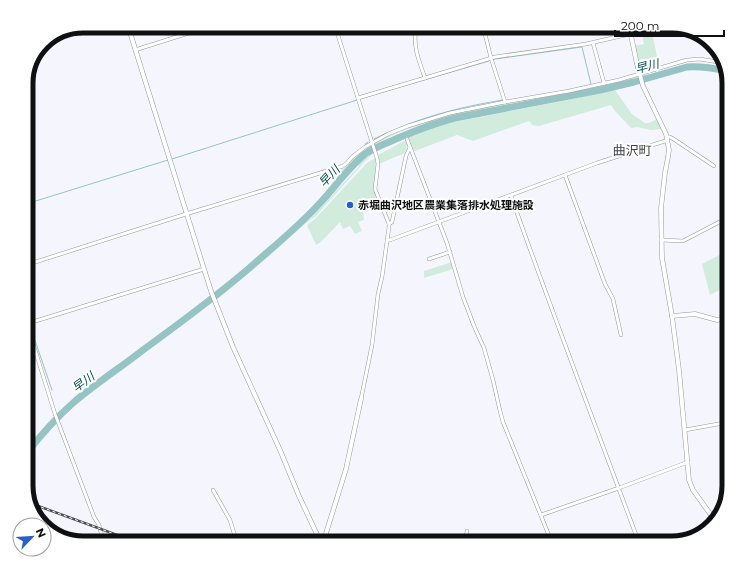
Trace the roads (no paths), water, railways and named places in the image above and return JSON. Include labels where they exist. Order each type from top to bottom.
[{"type":"street","points":[[130,33],[211,291],[233,347],[280,450],[299,496],[319,536]]},
{"type":"street","points":[[135,50],[189,33]]},
{"type":"street","points":[[324,536],[346,469],[361,399],[372,345],[389,224],[376,192],[378,164],[337,33]]},
{"type":"street","points":[[415,33],[415,49],[425,78]]},
{"type":"street","points":[[485,33],[505,102]]},
{"type":"street","points":[[358,98],[492,58],[593,43],[630,34],[642,84],[667,139],[668,157],[661,208],[662,258],[679,370],[691,487],[712,516]]},
{"type":"street","points":[[593,43],[604,83]]},
{"type":"street","points":[[33,263],[343,166],[356,153],[372,143],[398,130],[419,122],[456,112],[619,80],[687,60],[700,59],[717,62]]},
{"type":"street","points":[[407,139],[450,252],[474,326],[484,348],[503,422],[549,536]]},
{"type":"street","points":[[387,240],[667,139],[675,140],[714,166]]},
{"type":"street","points":[[389,224],[392,222],[406,156],[410,147]]},
{"type":"street","points":[[565,176],[604,284],[613,299],[621,335]]},
{"type":"street","points":[[511,196],[636,536]]},
{"type":"street","points":[[661,240],[683,241],[722,221]]},
{"type":"street","points":[[429,259],[450,252]]},
{"type":"street","points":[[33,321],[204,269]]},
{"type":"street","points":[[672,316],[695,314],[717,320],[722,318]]},
{"type":"street","points":[[33,345],[55,414],[102,536]]},
{"type":"street","points":[[685,430],[722,423]]},
{"type":"street","points":[[541,515],[688,462]]},
{"type":"street","points":[[213,490],[230,520],[236,536]]},
{"type":"street","points":[[466,536],[467,531]]},
{"type":"waterway","points":[[495,59],[582,47],[591,84]]},
{"type":"waterway","points":[[362,98],[489,61]]},
{"type":"waterway","name":"早川","points":[[33,446],[48,427],[73,403],[214,297],[280,241],[326,197],[353,165],[373,149],[419,129],[455,118],[600,90],[687,67],[720,70]]},
{"type":"waterway","points":[[172,159],[357,100]]},
{"type":"waterway","points":[[374,139],[405,125],[453,110],[503,100]]},
{"type":"waterway","points":[[33,202],[168,160]]},
{"type":"waterway","points":[[33,335],[52,390]]},
{"type":"railway","points":[[37,506],[120,536]]},
{"type":"place","name":"赤堀曲沢地区農業集落排水処理施設","points":[[350,205]]},
{"type":"district","name":"曲沢町","points":[[632,150]]}]
